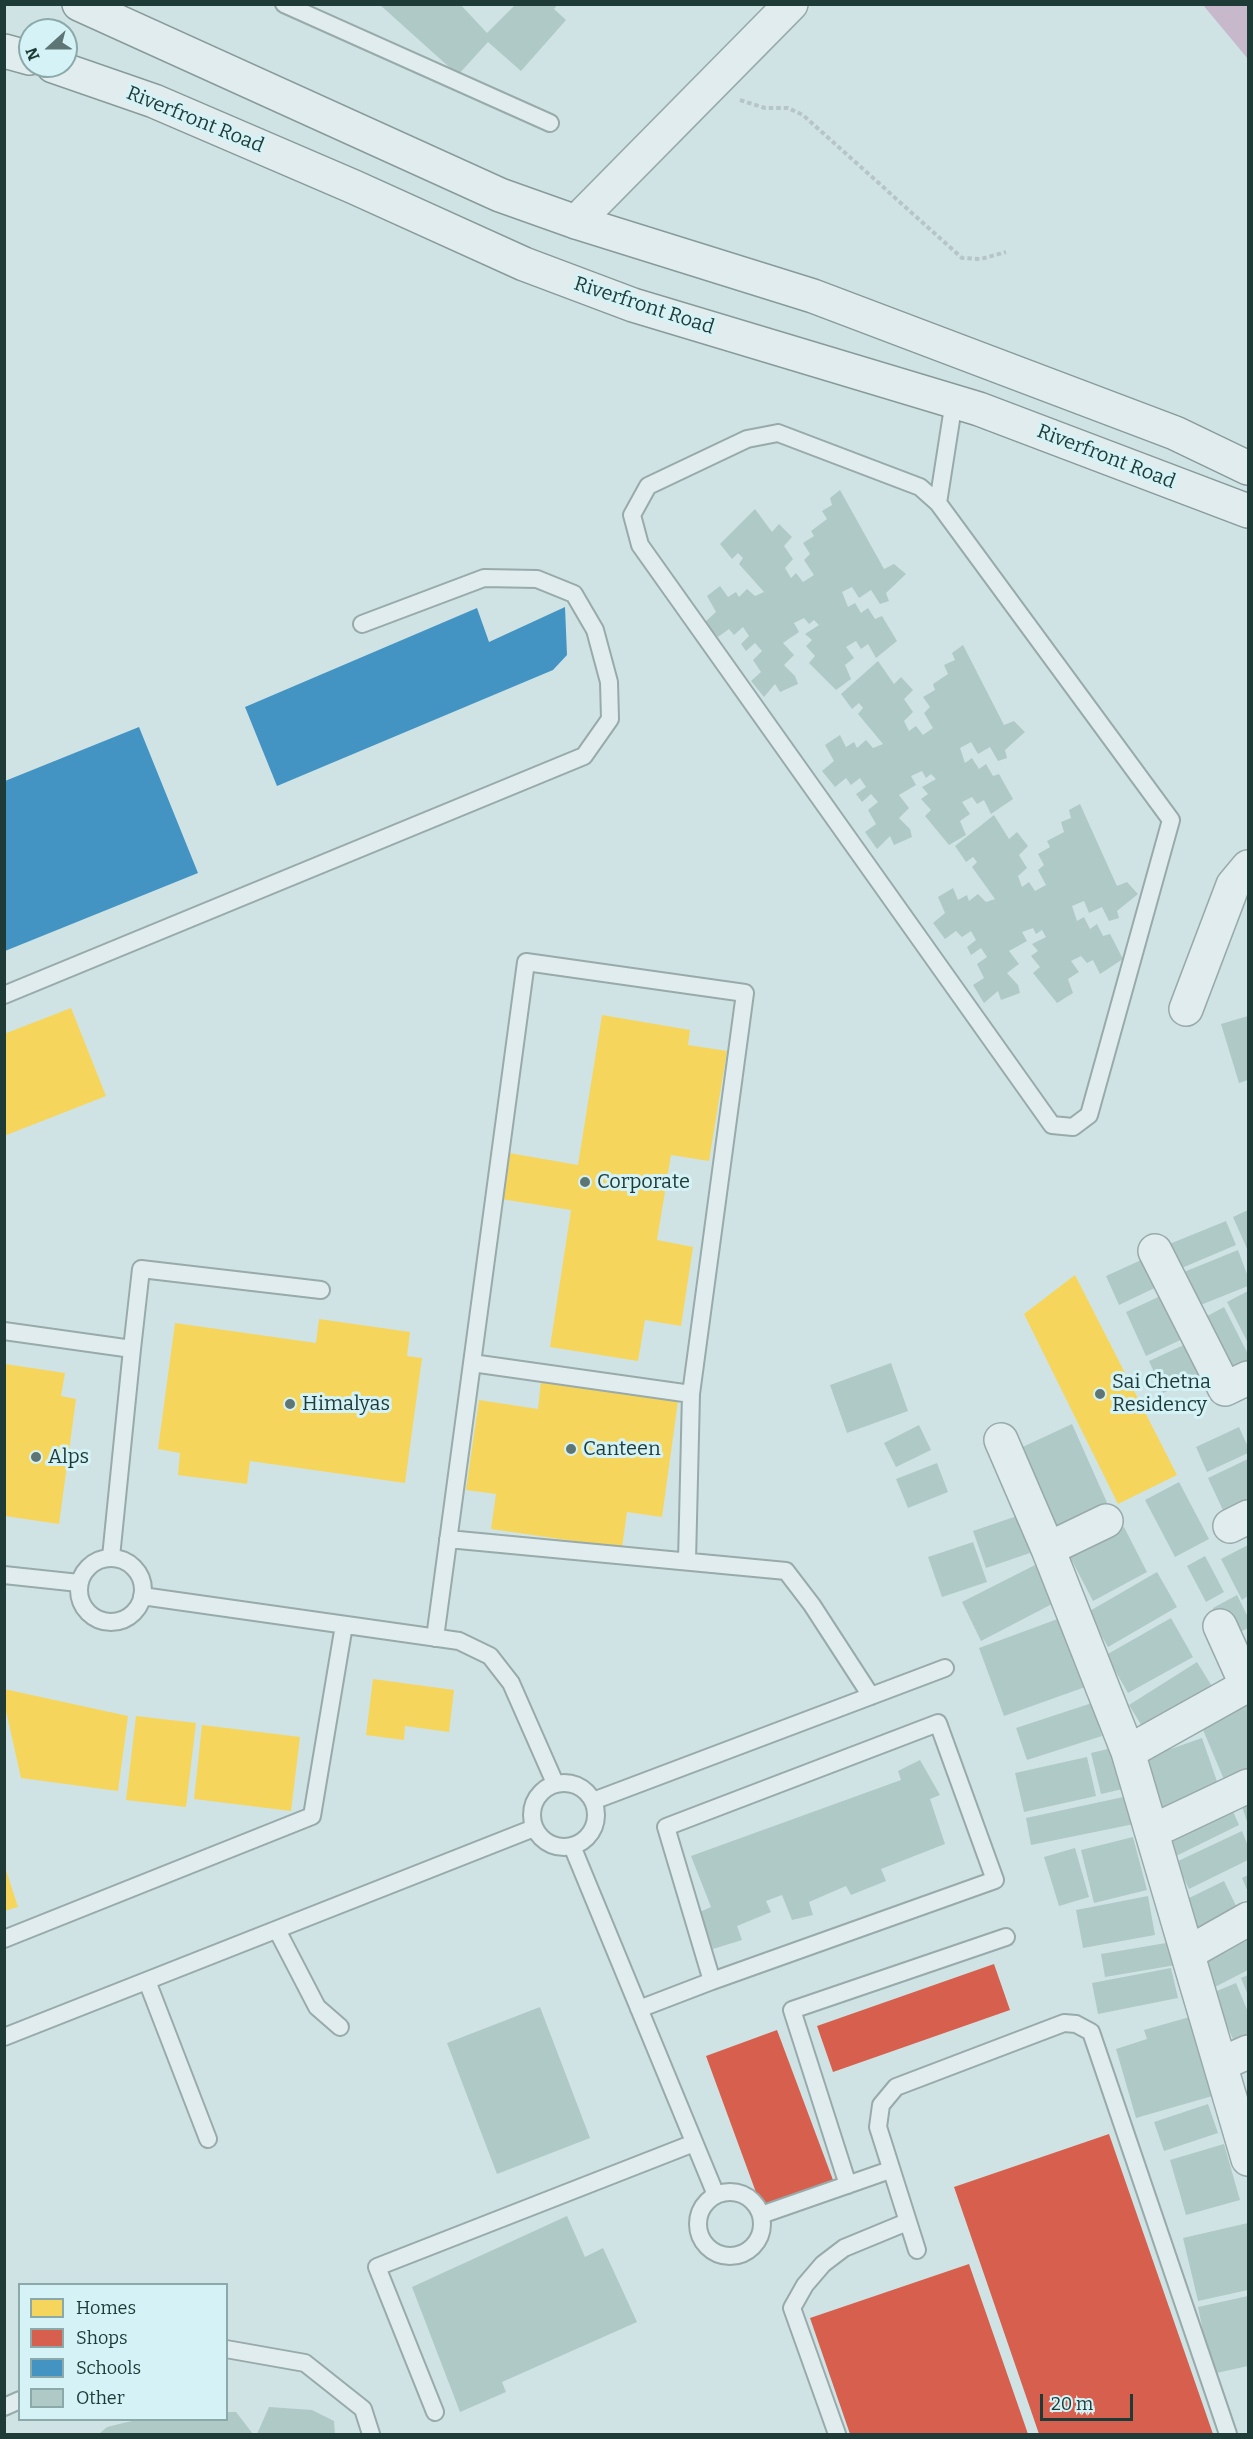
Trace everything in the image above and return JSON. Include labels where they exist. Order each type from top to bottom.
[{"type":"street","points":[[79,4],[500,195],[576,222],[813,296],[1174,433],[1248,468]]},
{"type":"street","points":[[576,222],[791,4]]},
{"type":"street","name":"Riverfront Road","points":[[78,75],[154,101],[354,186],[524,264],[642,308],[954,401],[1248,511]]},
{"type":"street","points":[[1186,1009],[1233,885],[1248,867]]},
{"type":"street","points":[[1155,1251],[1225,1389],[1248,1378]]},
{"type":"street","points":[[1001,1440],[1048,1549],[1128,1752],[1188,1953],[1235,2058],[1248,2159]]},
{"type":"street","points":[[1048,1549],[1106,1521]]},
{"type":"street","points":[[1128,1752],[1248,1685],[1220,1626]]},
{"type":"street","points":[[1153,1831],[1248,1786]]},
{"type":"street","points":[[1188,1953],[1248,1919]]},
{"type":"lane","points":[[284,4],[550,123]]},
{"type":"lane","points":[[938,502],[920,487],[778,433],[747,439],[648,486],[632,516],[640,545],[1053,1125],[1072,1127],[1089,1115],[1171,820],[938,502],[954,401]]},
{"type":"lane","points":[[4,995],[584,756],[610,718],[609,682],[596,630],[574,594],[537,579],[484,578],[362,624]]},
{"type":"lane","points":[[435,1638],[526,962],[745,993],[691,1394],[687,1561]]},
{"type":"lane","points":[[111,1557],[141,1269],[321,1290]]},
{"type":"lane","points":[[4,1332],[132,1349]]},
{"type":"lane","points":[[472,1363],[691,1394]]},
{"type":"lane","points":[[448,1539],[786,1571],[812,1605],[871,1696]]},
{"type":"lane","points":[[111,1557],[122,1559],[139,1574],[143,1584],[142,1596],[132,1615],[122,1621],[99,1620],[89,1615],[82,1606],[78,1595],[79,1583],[90,1564],[111,1557]]},
{"type":"lane","points":[[4,1575],[79,1583]]},
{"type":"lane","points":[[142,1596],[459,1641],[490,1656],[511,1683],[555,1783]]},
{"type":"lane","points":[[4,1939],[312,1815],[344,1625]]},
{"type":"lane","points":[[593,1801],[945,1668]]},
{"type":"lane","points":[[639,2009],[995,1880],[938,1723],[666,1827],[712,1981]]},
{"type":"lane","points":[[555,1783],[578,1786],[593,1801],[596,1812],[595,1824],[582,1842],[561,1848],[550,1844],[534,1828],[532,1806],[537,1796],[555,1783]]},
{"type":"lane","points":[[4,2037],[534,1828]]},
{"type":"lane","points":[[572,1846],[716,2195]]},
{"type":"lane","points":[[277,1930],[317,2007],[340,2027]]},
{"type":"lane","points":[[848,2185],[792,2010],[1006,1936]]},
{"type":"lane","points":[[147,1981],[208,2139]]},
{"type":"lane","points":[[917,2250],[878,2127],[881,2105],[896,2086],[1064,2023],[1076,2024],[1090,2032],[1228,2434]]},
{"type":"lane","points":[[435,2412],[377,2267],[694,2143]]},
{"type":"lane","points":[[760,2215],[890,2170]]},
{"type":"lane","points":[[737,2193],[747,2197],[756,2205],[760,2215],[762,2227],[753,2247],[733,2257],[721,2256],[703,2243],[698,2233],[700,2211],[716,2195],[737,2193]]},
{"type":"lane","points":[[837,2434],[792,2308],[805,2285],[844,2248],[908,2222]]},
{"type":"lane","points":[[228,2349],[305,2363],[363,2409],[370,2434]]},
{"type":"lane","points":[[4,2407],[18,2401]]},
{"type":"path","points":[[715,82],[743,102],[765,108],[788,108],[802,115],[962,258],[981,259],[1006,252]]},
{"type":"shaded area","points":[[1203,5],[1248,5],[1248,59]]},
{"type":"building: Homes","points":[[71,1008],[106,1096],[4,1136],[4,1034]]},
{"type":"building: Homes","name":"Corporate","points":[[602,1015],[690,1030],[688,1045],[727,1051],[709,1161],[671,1155],[657,1240],[693,1247],[681,1326],[645,1320],[638,1361],[550,1347],[571,1210],[501,1199],[509,1153],[578,1165]]},
{"type":"building: Homes","name":"Sai Chetna Residency","points":[[1075,1275],[1177,1475],[1118,1504],[1024,1314]]},
{"type":"building: Homes","name":"Himalyas","points":[[319,1319],[410,1332],[407,1356],[422,1358],[405,1483],[250,1461],[247,1484],[178,1475],[180,1453],[158,1449],[175,1323],[316,1343]]},
{"type":"building: Homes","name":"Alps","points":[[5,1364],[65,1373],[61,1396],[76,1399],[59,1524],[5,1516]]},
{"type":"building: Homes","name":"Canteen","points":[[541,1382],[678,1401],[662,1517],[627,1512],[622,1548],[491,1529],[496,1494],[466,1490],[479,1400],[538,1409]]},
{"type":"building: Homes","points":[[373,1679],[454,1690],[449,1732],[405,1726],[404,1740],[366,1735]]},
{"type":"building: Homes","points":[[4,1689],[128,1716],[118,1791],[21,1778],[4,1702]]},
{"type":"building: Homes","points":[[136,1716],[196,1723],[186,1807],[126,1800]]},
{"type":"building: Homes","points":[[202,1725],[300,1737],[291,1811],[194,1799]]},
{"type":"building: Homes","points":[[4,1864],[18,1907],[4,1911]]},
{"type":"building: Shops","points":[[994,1964],[1010,2010],[833,2072],[817,2026]]},
{"type":"building: Shops","points":[[777,2030],[833,2180],[761,2206],[706,2056]]},
{"type":"building: Shops","points":[[1109,2134],[1213,2434],[1039,2434],[954,2187]]},
{"type":"building: Shops","points":[[969,2264],[1028,2434],[850,2434],[810,2318]]},
{"type":"building: Schools","points":[[565,607],[567,655],[553,670],[277,786],[245,707],[477,608],[489,642]]},
{"type":"building: Schools","points":[[139,727],[198,873],[5,951],[5,781]]},
{"type":"building: Other","points":[[379,4],[460,4],[487,33],[516,4],[558,4],[554,9],[566,20],[521,71],[488,42],[458,75]]},
{"type":"building: Other","points":[[840,490],[884,569],[894,564],[906,574],[886,593],[889,601],[880,604],[871,590],[859,598],[852,587],[842,592],[848,607],[855,603],[861,613],[868,608],[875,619],[882,616],[897,641],[876,658],[868,644],[861,649],[856,641],[846,647],[854,658],[845,665],[851,679],[836,690],[809,663],[815,656],[806,646],[812,640],[805,634],[819,625],[814,620],[809,624],[804,618],[794,623],[799,632],[783,643],[794,655],[784,665],[795,676],[798,684],[780,692],[775,684],[764,697],[751,681],[761,672],[753,660],[762,651],[755,643],[746,651],[741,644],[749,636],[743,627],[734,635],[729,629],[718,637],[705,622],[716,612],[707,596],[720,586],[728,597],[736,592],[739,597],[747,589],[755,596],[764,592],[739,564],[743,558],[738,553],[732,559],[720,544],[755,509],[772,532],[779,524],[792,537],[784,546],[793,559],[785,568],[791,578],[796,573],[803,582],[814,575],[804,560],[810,554],[803,543],[814,536],[811,531],[827,519],[822,511],[832,505],[830,498]]},
{"type":"building: Other","points":[[963,645],[1004,725],[1014,721],[1025,732],[1005,750],[1007,758],[998,761],[990,747],[978,754],[971,742],[960,748],[965,763],[972,758],[979,769],[986,764],[993,776],[999,774],[1013,799],[991,814],[984,800],[977,804],[972,797],[962,802],[970,814],[960,821],[966,835],[949,845],[925,816],[931,810],[921,799],[928,794],[922,787],[936,779],[931,774],[926,778],[922,771],[911,776],[916,785],[899,795],[909,808],[899,818],[910,829],[912,837],[894,845],[890,836],[877,849],[865,832],[876,824],[868,810],[878,802],[871,794],[862,802],[856,794],[866,787],[860,778],[851,785],[846,778],[835,787],[822,771],[834,761],[825,745],[840,735],[846,747],[854,742],[857,748],[866,740],[873,748],[883,744],[858,714],[863,708],[859,703],[852,709],[841,694],[878,661],[894,684],[901,677],[913,690],[904,699],[913,712],[904,721],[909,731],[916,726],[923,735],[933,728],[924,713],[930,707],[923,697],[935,690],[933,684],[948,674],[944,665],[955,660],[952,653]]},
{"type":"building: Other","points":[[1080,804],[1117,886],[1127,882],[1138,894],[1117,911],[1119,918],[1109,921],[1102,907],[1089,913],[1084,901],[1072,906],[1077,921],[1084,917],[1090,929],[1097,924],[1103,936],[1110,934],[1123,959],[1100,974],[1093,960],[1087,963],[1081,956],[1071,961],[1079,972],[1068,979],[1073,993],[1057,1003],[1033,973],[1040,967],[1031,956],[1038,951],[1032,944],[1046,937],[1042,930],[1036,934],[1033,928],[1022,932],[1027,941],[1009,951],[1019,964],[1007,973],[1018,985],[1020,993],[1001,1000],[998,991],[984,1003],[973,985],[984,978],[977,964],[987,957],[981,948],[971,955],[967,947],[976,940],[971,931],[962,937],[956,931],[945,939],[933,923],[945,913],[938,897],[953,888],[958,900],[967,895],[969,901],[978,894],[986,902],[995,899],[972,867],[977,862],[973,857],[966,862],[955,846],[994,815],[1009,839],[1017,832],[1028,846],[1019,855],[1027,868],[1018,876],[1022,887],[1029,882],[1035,891],[1046,885],[1038,870],[1044,865],[1038,854],[1050,847],[1047,841],[1064,832],[1061,822],[1071,818],[1069,810]]},
{"type":"building: Other","points":[[1248,1016],[1248,1080],[1239,1083],[1221,1024]]},
{"type":"building: Other","points":[[1248,1210],[1248,1251],[1233,1217]]},
{"type":"building: Other","points":[[1226,1221],[1236,1245],[1177,1270],[1167,1245]]},
{"type":"building: Other","points":[[1238,1250],[1248,1277],[1248,1286],[1193,1308],[1179,1274]]},
{"type":"building: Other","points":[[1150,1256],[1163,1284],[1119,1305],[1106,1276]]},
{"type":"building: Other","points":[[1248,1291],[1248,1343],[1227,1302]]},
{"type":"building: Other","points":[[1169,1292],[1189,1336],[1146,1356],[1126,1312]]},
{"type":"building: Other","points":[[1224,1307],[1248,1354],[1248,1361],[1226,1373],[1198,1321]]},
{"type":"building: Other","points":[[1199,1338],[1213,1370],[1163,1393],[1149,1361]]},
{"type":"building: Other","points":[[891,1363],[908,1411],[847,1433],[830,1385]]},
{"type":"building: Other","points":[[1072,1424],[1109,1507],[1051,1533],[1014,1451]]},
{"type":"building: Other","points":[[919,1425],[931,1450],[896,1467],[884,1443]]},
{"type":"building: Other","points":[[1239,1427],[1248,1447],[1248,1453],[1207,1472],[1196,1447]]},
{"type":"building: Other","points":[[1248,1459],[1248,1511],[1228,1521],[1208,1478]]},
{"type":"building: Other","points":[[937,1463],[948,1492],[908,1508],[896,1479]]},
{"type":"building: Other","points":[[1179,1482],[1209,1539],[1175,1557],[1145,1500]]},
{"type":"building: Other","points":[[1017,1516],[1030,1553],[986,1568],[973,1531]]},
{"type":"building: Other","points":[[1124,1527],[1147,1572],[1093,1601],[1069,1555]]},
{"type":"building: Other","points":[[973,1542],[987,1582],[942,1597],[928,1557]]},
{"type":"building: Other","points":[[1248,1545],[1248,1596],[1242,1600],[1221,1559]]},
{"type":"building: Other","points":[[1205,1556],[1224,1592],[1206,1602],[1187,1566]]},
{"type":"building: Other","points":[[1035,1565],[1054,1603],[981,1641],[962,1602]]},
{"type":"building: Other","points":[[1157,1572],[1177,1607],[1108,1647],[1088,1612]]},
{"type":"building: Other","points":[[1237,1595],[1248,1617],[1248,1628],[1228,1638],[1213,1608]]},
{"type":"building: Other","points":[[1063,1617],[1088,1686],[1004,1716],[979,1648]]},
{"type":"building: Other","points":[[1171,1618],[1193,1657],[1128,1693],[1106,1655]]},
{"type":"building: Other","points":[[1197,1662],[1216,1693],[1148,1736],[1129,1705]]},
{"type":"building: Other","points":[[1092,1703],[1102,1736],[1027,1760],[1016,1728]]},
{"type":"building: Other","points":[[1248,1705],[1248,1772],[1225,1782],[1201,1725]]},
{"type":"building: Other","points":[[1202,1738],[1221,1793],[1165,1813],[1145,1758]]},
{"type":"building: Other","points":[[1116,1747],[1127,1788],[1101,1794],[1091,1753]]},
{"type":"building: Other","points":[[1087,1757],[1096,1796],[1024,1812],[1015,1773]]},
{"type":"building: Other","points":[[920,1760],[940,1795],[930,1799],[945,1844],[881,1869],[886,1881],[851,1895],[846,1886],[809,1902],[813,1915],[792,1920],[782,1895],[766,1901],[771,1912],[737,1926],[742,1940],[713,1949],[700,1912],[711,1907],[691,1856],[901,1780],[898,1771]]},
{"type":"building: Other","points":[[1128,1796],[1134,1824],[1031,1845],[1026,1818]]},
{"type":"building: Other","points":[[1248,1801],[1248,1825],[1241,1803]]},
{"type":"building: Other","points":[[1231,1807],[1239,1825],[1176,1856],[1167,1838]]},
{"type":"building: Other","points":[[1242,1831],[1248,1846],[1248,1860],[1189,1889],[1176,1862]]},
{"type":"building: Other","points":[[1133,1837],[1147,1890],[1094,1903],[1081,1850]]},
{"type":"building: Other","points":[[1075,1848],[1089,1897],[1059,1906],[1044,1857]]},
{"type":"building: Other","points":[[1248,1875],[1248,1892],[1242,1878]]},
{"type":"building: Other","points":[[1224,1881],[1240,1914],[1200,1933],[1185,1900]]},
{"type":"building: Other","points":[[1148,1896],[1155,1935],[1083,1948],[1076,1910]]},
{"type":"building: Other","points":[[1248,1937],[1248,1970],[1211,1989],[1198,1964]]},
{"type":"building: Other","points":[[1172,1942],[1176,1965],[1105,1977],[1101,1954]]},
{"type":"building: Other","points":[[1171,1968],[1178,1998],[1098,2014],[1092,1983]]},
{"type":"building: Other","points":[[1248,1975],[1248,1995],[1241,1978]]},
{"type":"building: Other","points":[[1236,1983],[1248,2012],[1248,2043],[1237,2048],[1212,1993]]},
{"type":"building: Other","points":[[540,2007],[590,2138],[497,2174],[447,2043]]},
{"type":"building: Other","points":[[1193,2016],[1216,2095],[1136,2118],[1116,2049],[1147,2039],[1144,2030]]},
{"type":"building: Other","points":[[1208,2104],[1218,2133],[1164,2151],[1154,2122]]},
{"type":"building: Other","points":[[1224,2144],[1240,2200],[1186,2215],[1170,2160]]},
{"type":"building: Other","points":[[567,2216],[585,2257],[603,2248],[637,2322],[502,2382],[506,2392],[460,2412],[412,2287]]},
{"type":"building: Other","points":[[1248,2223],[1248,2290],[1198,2301],[1183,2238]]},
{"type":"building: Other","points":[[1248,2296],[1248,2366],[1212,2374],[1198,2307]]},
{"type":"building: Other","points":[[269,2407],[312,2410],[334,2421],[335,2434],[257,2434]]},
{"type":"building: Other","points":[[228,2412],[236,2412],[253,2434],[99,2434],[107,2427],[132,2421],[228,2421]]},
{"type":"place","name":"Corporate","points":[[585,1182]]},
{"type":"place","name":"Sai Chetna Residency","points":[[1100,1394]]},
{"type":"place","name":"Himalyas","points":[[290,1404]]},
{"type":"place","name":"Canteen","points":[[571,1449]]},
{"type":"place","name":"Alps","points":[[36,1457]]}]
